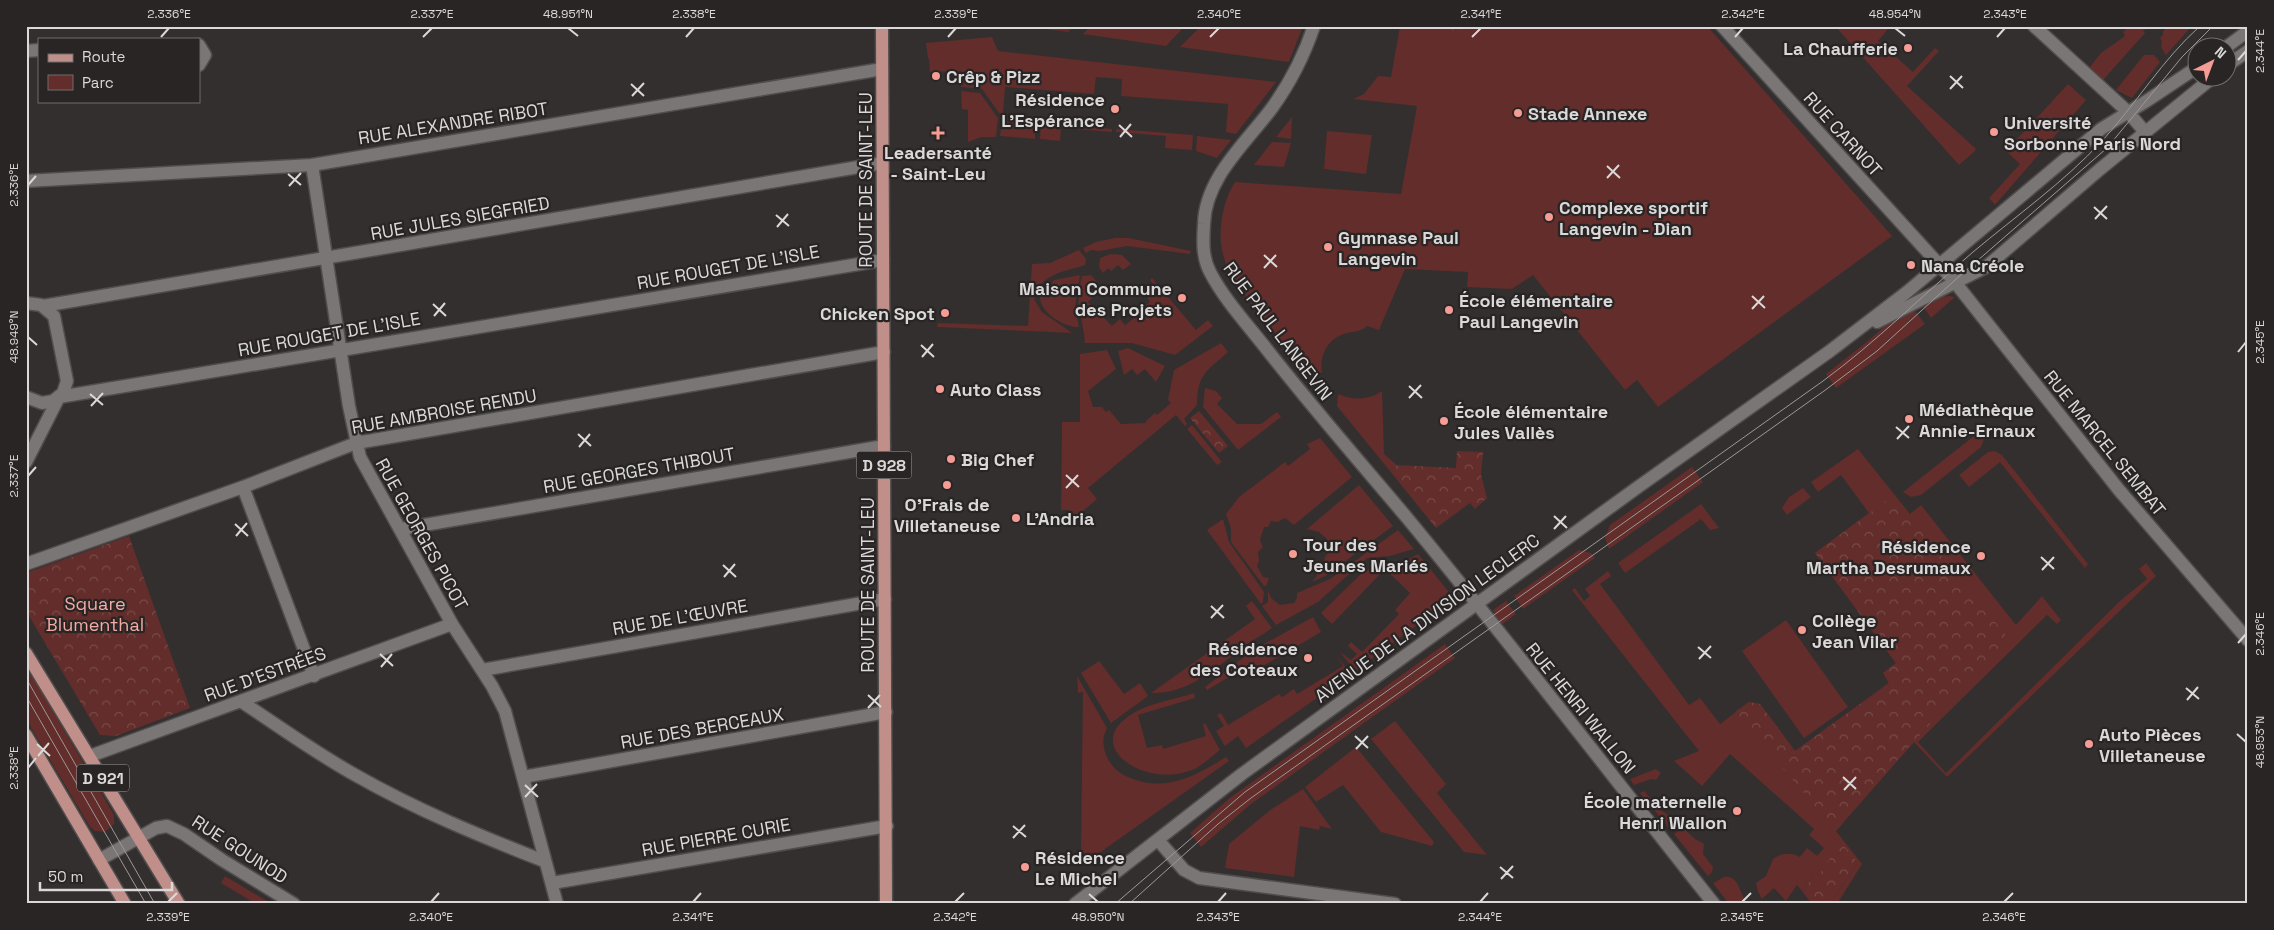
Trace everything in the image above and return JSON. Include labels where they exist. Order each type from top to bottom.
[{"type":"main road","name":"ROUTE DE SAINT-LEU","points":[[882,26],[886,904]]},
{"type":"main road","name":"D 921","points":[[26,652],[179,904]]},
{"type":"main road","name":"D 921","points":[[26,735],[126,904]]},
{"type":"street","name":"RUE PAUL LANGEVIN","points":[[1314,26],[1300,63],[1285,89],[1227,166],[1209,195],[1204,210],[1204,258],[1216,282],[1281,368],[1476,604]]},
{"type":"street","name":"RUE CARNOT","points":[[1722,26],[1939,265]]},
{"type":"street","points":[[2034,26],[2128,112],[2145,132]]},
{"type":"street","points":[[2236,40],[2248,31]]},
{"type":"street","points":[[200,47],[205,55],[200,64]]},
{"type":"street","points":[[2236,59],[2248,51]]},
{"type":"street","name":"RUE ALEXANDRE RIBOT","points":[[26,181],[312,165],[882,69]]},
{"type":"street","name":"AVENUE DE LA DIVISION LECLERC","points":[[1075,904],[1242,774],[1830,351],[1907,292],[2101,129],[2186,74]]},
{"type":"street","name":"AVENUE DE LA DIVISION LECLERC","points":[[1830,351],[1881,320],[1956,284],[1986,267],[2200,88]]},
{"type":"street","name":"RUE JULES SIEGFRIED","points":[[26,303],[43,306],[882,163]]},
{"type":"street","name":"RUE GEORGES PICOT","points":[[312,165],[356,443],[362,463],[401,529],[452,624],[482,670],[505,711],[557,904]]},
{"type":"street","name":"RUE ROUGET DE L'ISLE","points":[[26,397],[42,403],[59,397],[883,260]]},
{"type":"street","name":"RUE MARCEL SEMBAT","points":[[1939,265],[2119,490],[2247,639]]},
{"type":"street","points":[[26,462],[66,387],[65,371],[55,320],[49,310],[43,306]]},
{"type":"street","name":"RUE AMBROISE RENDU","points":[[26,564],[243,487],[356,443],[884,352]]},
{"type":"street","name":"RUE GEORGES THIBOUT","points":[[401,529],[884,446]]},
{"type":"street","points":[[243,487],[314,676]]},
{"type":"street","name":"RUE DE L'ŒUVRE","points":[[482,670],[885,599]]},
{"type":"street","name":"RUE HENRI WALLON","points":[[1476,604],[1714,904]]},
{"type":"street","name":"RUE D'ESTRÉES","points":[[90,756],[314,676],[452,624]]},
{"type":"street","points":[[242,702],[316,752],[381,789],[487,838],[544,860]]},
{"type":"street","name":"RUE DES BERCEAUX","points":[[523,777],[886,712]]},
{"type":"street","name":"RUE PIERRE CURIE","points":[[552,883],[886,826]]},
{"type":"street","name":"RUE GOUNOD","points":[[99,860],[160,827],[172,827],[229,865],[294,904]]},
{"type":"street","points":[[1158,840],[1184,870],[1193,876],[1210,880],[1395,904]]},
{"type":"green space","points":[[1023,26],[1074,26],[1068,32]]},
{"type":"green space","points":[[1091,26],[1185,26],[1166,46],[1083,34]]},
{"type":"green space","points":[[1201,26],[1303,26],[1289,62],[1180,47]]},
{"type":"green space","name":"Complexe sportif Langevin - Dian","points":[[1400,26],[1707,26],[1892,236],[1658,407],[1637,380],[1625,390],[1533,275],[1512,289],[1467,287],[1468,272],[1405,269],[1379,330],[1367,326],[1359,331],[1338,336],[1329,344],[1323,355],[1322,373],[1306,372],[1243,292],[1229,270],[1221,247],[1222,218],[1225,204],[1235,182],[1401,194],[1417,106],[1353,99],[1364,94],[1378,76],[1391,77]]},
{"type":"green space","points":[[1443,26],[1464,26],[1452,36]]},
{"type":"green space","points":[[1835,26],[1885,26],[1888,29],[1878,41],[1913,72],[1935,48],[1939,51],[1907,86],[1976,149],[1974,152],[1959,165]]},
{"type":"green space","points":[[2130,26],[2150,26],[2143,31],[2145,33],[2103,80],[2090,67],[2101,53],[2125,36],[2123,32]]},
{"type":"green space","points":[[2169,26],[2192,26],[2166,55],[2161,47],[2162,42],[2160,38],[2163,35],[2163,31]]},
{"type":"green space","points":[[992,37],[998,51],[1276,82],[1236,134],[1226,132],[1228,104],[1121,96],[1122,79],[1096,77],[1094,94],[1005,87],[1003,114],[999,113],[982,89],[961,87],[961,71],[930,72],[928,58],[926,43]]},
{"type":"green space","points":[[2144,55],[2154,55],[2160,62],[2132,98],[2116,90]]},
{"type":"green space","points":[[2068,84],[2086,100],[1995,205],[1989,198],[2020,164],[2006,151]]},
{"type":"green space","points":[[961,91],[980,93],[998,118],[996,137],[982,137],[968,142],[968,110],[962,109]]},
{"type":"green space","points":[[1292,117],[1291,139],[1276,137]]},
{"type":"green space","points":[[1002,121],[1035,124],[1035,139],[1000,136]]},
{"type":"green space","points":[[1041,123],[1112,129],[1112,132],[1061,128],[1060,141],[1040,139]]},
{"type":"green space","points":[[1116,129],[1193,135],[1192,150],[1165,148],[1166,136],[1116,132]]},
{"type":"green space","points":[[1327,131],[1372,135],[1366,174],[1324,169]]},
{"type":"green space","points":[[1197,136],[1231,140],[1217,158],[1196,151]]},
{"type":"green space","points":[[1272,142],[1291,143],[1284,167],[1254,165]]},
{"type":"green space","points":[[1115,238],[1129,238],[1191,251],[1190,254],[1127,246],[1099,251],[1091,250],[1086,253],[1083,248],[1096,242]]},
{"type":"green space","points":[[1079,250],[1086,259],[1085,265],[1054,275],[1048,279],[1037,290],[1034,299],[1042,312],[1072,333],[937,327],[938,323],[1028,326],[1032,264],[1050,263]]},
{"type":"green space","points":[[1111,254],[1122,255],[1131,264],[1123,270],[1118,265],[1111,271],[1108,268],[1103,273],[1099,267],[1100,258]]},
{"type":"green space","points":[[1080,275],[1075,306],[1079,327],[1073,327],[1049,314],[1044,309],[1040,297],[1054,280]]},
{"type":"green space","points":[[1091,275],[1097,282],[1086,291],[1092,298],[1088,302],[1112,326],[1120,319],[1125,325],[1133,319],[1132,316],[1150,302],[1147,297],[1157,289],[1150,280],[1152,278],[1196,330],[1208,320],[1213,326],[1175,355],[1132,343],[1085,343],[1079,295],[1082,276]]},
{"type":"green space","points":[[1939,297],[1955,297],[1931,318],[1922,305]]},
{"type":"green space","points":[[1914,310],[1925,324],[1836,388],[1826,374],[1886,325]]},
{"type":"green space","points":[[1221,343],[1228,352],[1209,369],[1201,380],[1197,395],[1197,405],[1184,419],[1187,424],[1185,426],[1176,415],[1088,488],[1097,499],[1070,522],[1068,520],[1069,510],[1061,510],[1062,422],[1080,422],[1080,354],[1107,350],[1116,369],[1088,391],[1093,407],[1102,407],[1106,412],[1109,410],[1121,424],[1146,423],[1155,413],[1157,415],[1171,403],[1168,400],[1174,370]]},
{"type":"green space","points":[[1128,348],[1165,366],[1156,382],[1145,369],[1137,375],[1132,369],[1124,375],[1118,351]]},
{"type":"green space","points":[[1205,388],[1216,391],[1222,398],[1217,404],[1237,424],[1261,424],[1277,412],[1281,417],[1238,450],[1203,407]]},
{"type":"green space","points":[[1382,391],[1384,454],[1397,465],[1390,471],[1337,406],[1338,394],[1360,399],[1371,397]]},
{"type":"green space","points":[[1199,411],[1228,446],[1219,453],[1190,418]]},
{"type":"green space","points":[[1192,425],[1222,462],[1217,465],[1187,429]]},
{"type":"green space","points":[[1983,429],[1985,436],[1981,447],[1921,495],[1911,497],[1903,492]]},
{"type":"green space","points":[[1320,438],[1352,477],[1294,525],[1285,518],[1277,522],[1271,521],[1268,527],[1264,527],[1260,540],[1263,547],[1258,552],[1259,561],[1257,566],[1263,577],[1269,578],[1266,586],[1264,586],[1231,542],[1231,528],[1226,514],[1239,497],[1285,462],[1288,466],[1310,449],[1307,444]]},
{"type":"green space","points":[[1858,449],[1910,514],[1921,505],[2016,625],[2042,596],[2061,620],[2057,624],[2047,615],[1918,742],[1946,773],[2121,600],[2147,579],[2139,569],[2146,563],[2156,576],[1947,777],[1914,742],[1836,831],[1862,864],[1837,904],[1830,904],[1858,863],[1819,875],[1816,873],[1802,891],[1797,885],[1786,901],[1774,888],[1762,899],[1756,883],[1766,876],[1773,859],[1779,855],[1786,854],[1800,857],[1807,848],[1817,856],[1824,848],[1809,835],[1814,829],[1730,754],[1702,786],[1674,761],[1699,751],[1572,590],[1575,588],[1584,601],[1590,596],[1585,589],[1608,571],[1611,576],[1600,584],[1689,705],[1700,698],[1720,724],[1749,702],[1760,704],[1795,751],[1889,683],[1883,673],[1896,663],[1815,553],[1869,513],[1841,475],[1818,492],[1811,482]]},
{"type":"green space","points":[[1457,451],[1483,452],[1481,475],[1487,498],[1475,509],[1470,503],[1436,528],[1390,471],[1397,465],[1456,468]]},
{"type":"green space","points":[[1995,451],[2002,455],[2088,564],[2085,568],[2000,462],[1969,487],[1959,475],[1988,452]]},
{"type":"green space","points":[[1692,467],[1703,482],[1609,549],[1605,538],[1610,525]]},
{"type":"green space","points":[[1359,485],[1393,526],[1325,576],[1312,582],[1317,576],[1316,569],[1323,566],[1325,557],[1330,550],[1326,546],[1327,539],[1319,532],[1307,529]]},
{"type":"green space","points":[[1803,488],[1811,497],[1787,515],[1782,508],[1789,497]]},
{"type":"green space","points":[[1894,495],[2008,638],[1863,798],[1836,831],[1735,712],[1749,702],[1760,704],[1795,751],[1889,683],[1883,673],[1896,663],[1815,553]]},
{"type":"green space","points":[[1701,504],[1719,528],[1710,530],[1701,519],[1625,573],[1618,563]]},
{"type":"green space","points":[[1223,519],[1229,542],[1264,592],[1261,604],[1207,530]]},
{"type":"green space","points":[[1398,530],[1414,549],[1390,556],[1367,558],[1318,602],[1276,625],[1262,606],[1268,602],[1268,590],[1271,598],[1280,605],[1294,603],[1297,593],[1330,579]]},
{"type":"green space","name":"Square Blumenthal","points":[[129,536],[190,708],[116,736],[100,735],[26,611],[26,573]]},
{"type":"green space","points":[[1579,550],[1591,553],[1595,558],[1523,609],[1514,596]]},
{"type":"green space","points":[[1418,554],[1448,591],[1447,603],[1355,671],[1340,652],[1351,660],[1357,654],[1348,646],[1351,642],[1362,652],[1399,614],[1395,610],[1410,593],[1385,569],[1332,624],[1321,613],[1364,571],[1397,565]]},
{"type":"green space","points":[[1252,601],[1272,628],[1246,644],[1222,664],[1189,685],[1164,692],[1151,693],[1255,619],[1246,606]]},
{"type":"green space","points":[[1506,601],[1516,614],[1500,626],[1493,610]]},
{"type":"green space","points":[[1313,617],[1321,632],[1263,666],[1261,664],[1249,671],[1246,667],[1207,690],[1205,687],[1253,650]]},
{"type":"green space","points":[[1786,620],[1848,707],[1804,738],[1742,651]]},
{"type":"green space","points":[[1445,644],[1455,658],[1251,804],[1201,847],[1190,833],[1231,797]]},
{"type":"green space","points":[[1336,655],[1351,674],[1246,748],[1238,736],[1225,746],[1216,731],[1224,726],[1217,715],[1221,713],[1228,725],[1279,694],[1282,697],[1294,689],[1297,694],[1343,666]]},
{"type":"green space","points":[[1099,661],[1124,694],[1140,683],[1148,696],[1111,723],[1081,673]]},
{"type":"green space","points":[[26,666],[114,815],[114,824],[105,832],[95,831],[90,827],[26,719]]},
{"type":"green space","points":[[1077,676],[1107,728],[1103,740],[1107,757],[1114,767],[1125,776],[1146,783],[1158,784],[1181,780],[1204,770],[1226,757],[1229,761],[1088,861],[1081,849],[1083,692],[1078,693]]},
{"type":"green space","points":[[1194,693],[1195,698],[1138,715],[1147,748],[1162,745],[1163,749],[1206,736],[1203,724],[1205,723],[1220,750],[1196,768],[1173,774],[1154,774],[1137,768],[1123,760],[1115,748],[1113,736],[1121,723],[1146,707]]},
{"type":"green space","points":[[1395,721],[1446,784],[1437,793],[1487,855],[1464,852],[1371,739]]},
{"type":"green space","points":[[1356,747],[1434,842],[1432,846],[1381,832],[1343,785],[1316,802],[1305,787]]},
{"type":"green space","points":[[1656,769],[1661,773],[1656,780],[1651,779],[1634,785],[1630,779]]},
{"type":"green space","points":[[1303,789],[1332,829],[1320,826],[1319,830],[1300,826],[1294,877],[1225,868],[1229,844],[1269,811]]},
{"type":"green space","points":[[1644,791],[1661,810],[1673,819],[1673,823],[1669,828],[1640,793]]},
{"type":"green space","points":[[1683,828],[1704,844],[1703,854],[1713,867],[1712,872],[1708,876],[1674,834]]},
{"type":"green space","points":[[1841,842],[1858,863],[1830,904],[1812,904],[1802,891],[1816,873],[1819,875]]},
{"type":"green space","points":[[225,876],[272,904],[256,904],[221,883]]},
{"type":"green space","points":[[1724,877],[1729,877],[1736,882],[1748,904],[1729,904],[1713,883]]},
{"type":"tram line","points":[[1115,904],[1245,792],[1843,366],[1973,252],[2056,185],[2087,156],[2114,127],[2173,53],[2200,26]]},
{"type":"tram line","points":[[1129,904],[1218,824],[1251,798],[1824,391],[1877,351],[1954,281],[2107,148],[2182,57],[2213,26]]},
{"type":"tram line","points":[[26,678],[155,904]]},
{"type":"tram line","points":[[26,696],[146,904]]},
{"type":"place","name":"La Chaufferie","points":[[1908,48]]},
{"type":"place","name":"Crêp & Pizz","points":[[936,76]]},
{"type":"place","name":"Résidence L'Espérance","points":[[1115,109]]},
{"type":"place","name":"Stade Annexe","points":[[1518,113]]},
{"type":"place","name":"Université Sorbonne Paris Nord","points":[[1994,132]]},
{"type":"place","name":"Leadersanté - Saint-Leu","points":[[938,133]]},
{"type":"place","name":"Complexe sportif Langevin - Dian","points":[[1549,217]]},
{"type":"place","name":"Gymnase Paul Langevin","points":[[1328,247]]},
{"type":"place","name":"Nana Créole","points":[[1911,265]]},
{"type":"place","name":"Maison Commune des Projets","points":[[1182,298]]},
{"type":"place","name":"École élémentaire Paul Langevin","points":[[1449,310]]},
{"type":"place","name":"Chicken Spot","points":[[945,313]]},
{"type":"place","name":"Auto Class","points":[[940,389]]},
{"type":"place","name":"Médiathèque Annie-Ernaux","points":[[1909,419]]},
{"type":"place","name":"École élémentaire Jules Vallès","points":[[1444,421]]},
{"type":"place","name":"Big Chef","points":[[951,459]]},
{"type":"place","name":"O'Frais de Villetaneuse","points":[[947,485]]},
{"type":"place","name":"L'Andria","points":[[1016,518]]},
{"type":"place","name":"Tour des Jeunes Mariés","points":[[1293,554]]},
{"type":"place","name":"Résidence Martha Desrumaux","points":[[1981,556]]},
{"type":"place","name":"Collège Jean Vilar","points":[[1802,630]]},
{"type":"place","name":"Résidence des Coteaux","points":[[1308,658]]},
{"type":"place","name":"Auto Pièces Villetaneuse","points":[[2089,744]]},
{"type":"place","name":"École maternelle Henri Wallon","points":[[1737,811]]},
{"type":"place","name":"Résidence Le Michel","points":[[1025,867]]}]
